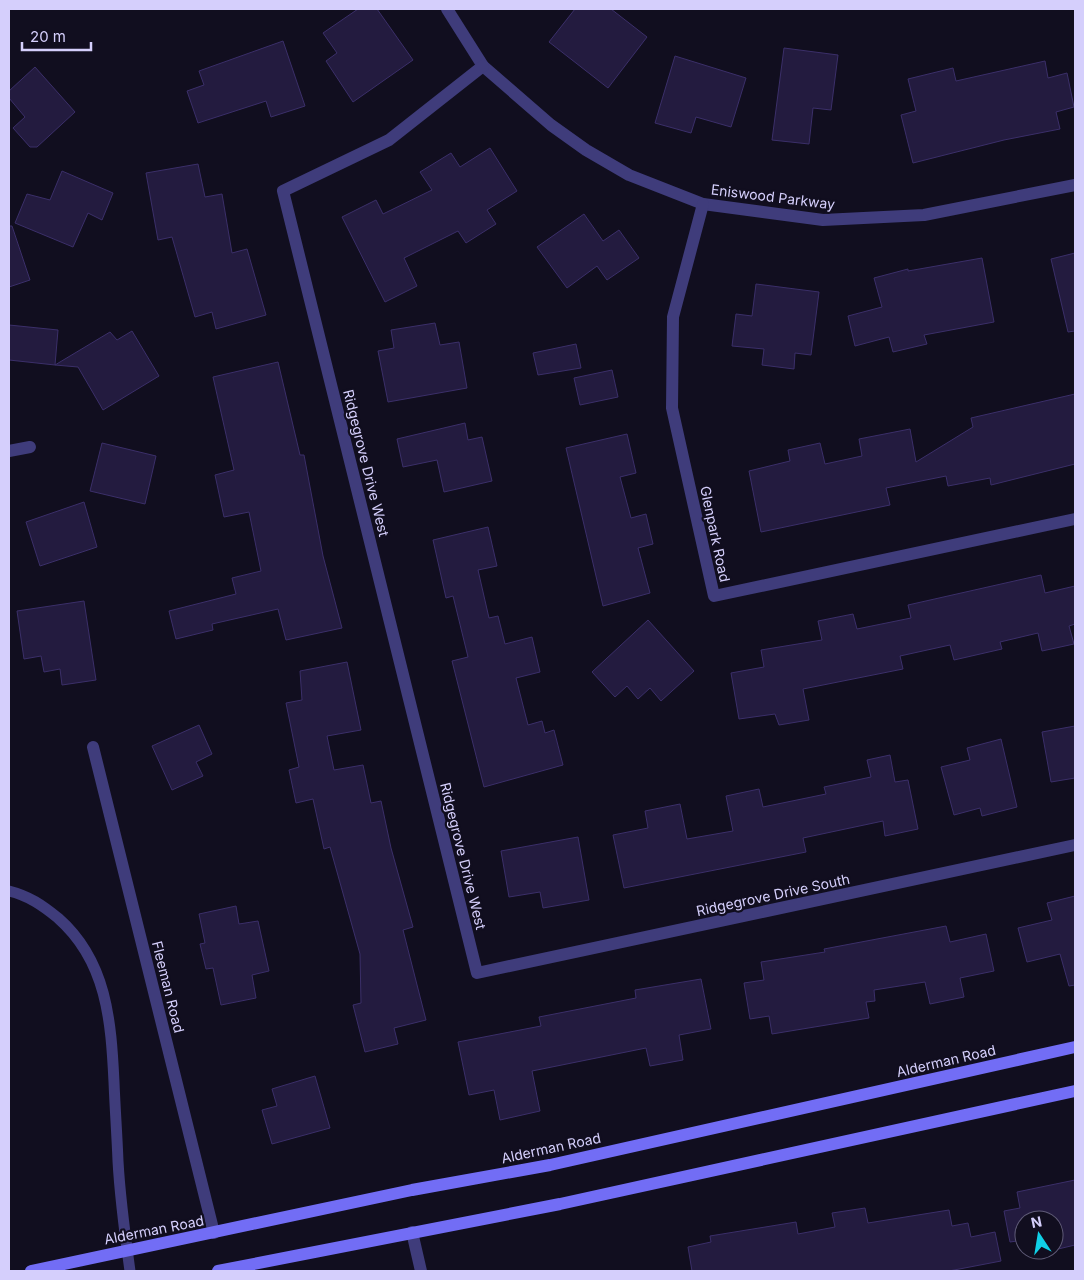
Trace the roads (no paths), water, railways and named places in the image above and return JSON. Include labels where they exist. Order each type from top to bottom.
[{"type":"main road","name":"Alderman Road","points":[[31,1271],[127,1250],[214,1234],[412,1190],[550,1165],[1075,1047]]},
{"type":"main road","points":[[218,1271],[560,1204],[1075,1090]]},
{"type":"street","name":"Eniswood Parkway","points":[[447,9],[482,66],[551,125],[586,150],[629,175],[703,204],[823,220],[915,216],[1075,185]]},
{"type":"street","name":"Ridgegrove Drive West","points":[[477,973],[283,191],[389,140],[482,66]]},
{"type":"street","name":"Glenpark Road","points":[[703,204],[674,317],[672,408],[714,596],[1075,519]]},
{"type":"street","points":[[9,451],[30,447]]},
{"type":"street","name":"Fleeman Road","points":[[93,747],[214,1234]]},
{"type":"street","name":"Ridgegrove Drive South","points":[[477,973],[1075,845]]},
{"type":"street","points":[[412,1232],[421,1271]]},
{"type":"lane","points":[[9,891],[26,895],[67,926],[83,945],[98,971],[103,987],[113,1047],[118,1169],[130,1271]]}]
